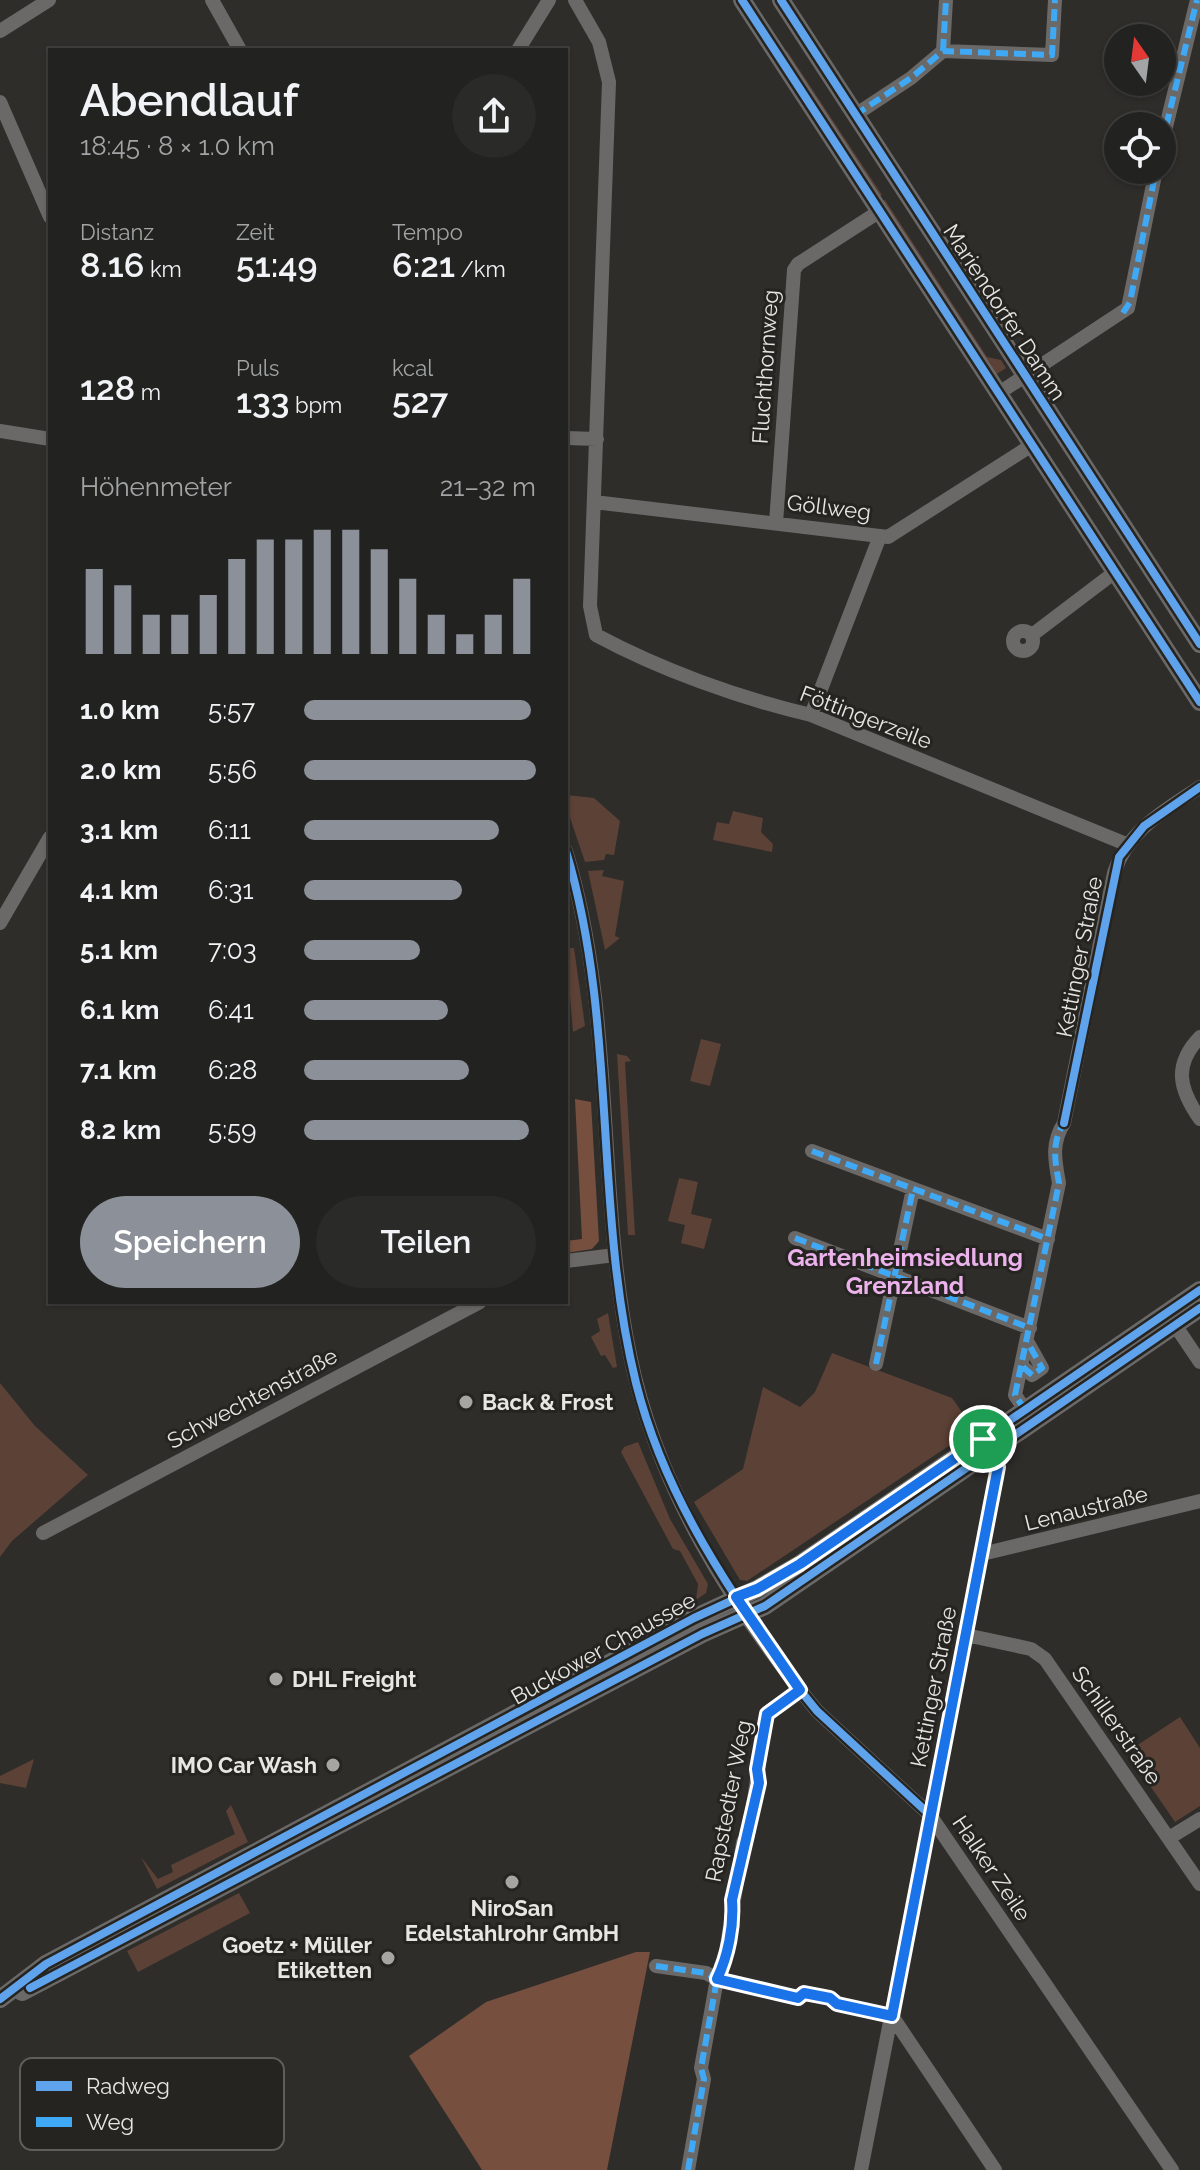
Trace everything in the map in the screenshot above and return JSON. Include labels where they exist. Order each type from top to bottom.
[{"type":"main road","points":[[742,0],[1200,702]]},
{"type":"main road","name":"Mariendorfer Damm","points":[[781,0],[1200,644]]},
{"type":"main road","name":"Buckower Chaussee","points":[[0,2000],[39,1984],[702,1634],[747,1615],[980,1449],[1025,1410],[1200,1290]]},
{"type":"main road","name":"Buckower Chaussee","points":[[0,2000],[46,1964],[736,1597],[757,1589],[1200,1308]]},
{"type":"street","points":[[0,31],[49,0]]},
{"type":"street","points":[[212,0],[239,48]]},
{"type":"street","points":[[519,48],[549,0]]},
{"type":"street","points":[[575,0],[599,42],[609,82],[594,502]]},
{"type":"street","points":[[943,51],[946,0]]},
{"type":"street","points":[[855,115],[911,78],[943,51],[1052,55],[1055,0]]},
{"type":"street","points":[[1170,112],[1197,0]]},
{"type":"street","points":[[0,102],[48,212]]},
{"type":"street","points":[[999,393],[1128,308],[1153,184]]},
{"type":"street","name":"Fluchthornweg","points":[[776,523],[794,270],[798,264],[880,211]]},
{"type":"street","points":[[0,431],[48,439]]},
{"type":"street","points":[[568,438],[597,439]]},
{"type":"street","name":"Göllweg","points":[[594,502],[880,536],[894,535],[1032,445]]},
{"type":"street","name":"Föttingerzeile","points":[[594,502],[592,630],[603,639],[775,707],[811,715],[1126,844]]},
{"type":"street","points":[[811,715],[880,536]]},
{"type":"street","points":[[1032,635],[1115,572]]},
{"type":"street","name":"Kettinger Straße","points":[[1025,1410],[1015,1395],[1059,1183],[1054,1154],[1058,1133],[1064,1123],[1114,873],[1126,844],[1152,819],[1200,787]]},
{"type":"street","points":[[0,923],[48,840]]},
{"type":"street","name":"Halker Zeile","points":[[568,859],[582,914],[596,1003],[615,1255],[630,1356],[658,1453],[686,1515],[747,1615],[817,1711],[930,1815],[1172,2170]]},
{"type":"street","points":[[1200,1037],[1183,1059],[1180,1077],[1188,1102],[1200,1119]]},
{"type":"street","points":[[812,1151],[1048,1239]]},
{"type":"street","points":[[876,1364],[913,1189]]},
{"type":"street","points":[[795,1238],[894,1276],[1029,1335]]},
{"type":"street","points":[[568,1261],[615,1255]]},
{"type":"street","name":"Schwechtenstraße","points":[[43,1533],[476,1304]]},
{"type":"street","points":[[1175,1325],[1200,1362]]},
{"type":"street","name":"Kettinger Straße","points":[[861,2170],[993,1496],[980,1449]]},
{"type":"street","name":"Lenaustraße","points":[[982,1554],[1200,1501]]},
{"type":"street","name":"Schillerstraße","points":[[966,1635],[1031,1649],[1045,1659],[1200,1884]]},
{"type":"street","name":"Rapstedter Weg","points":[[688,2170],[717,1979],[724,1965],[737,1871],[759,1783],[757,1769],[767,1714],[800,1690]]},
{"type":"street","points":[[1169,1838],[1200,1819]]},
{"type":"street","points":[[656,1966],[706,1973],[717,1979],[798,1998],[804,1993],[830,1998],[837,2004],[892,2016],[995,2170]]},
{"type":"shaded area","points":[[787,51],[882,195],[878,197],[784,53]]},
{"type":"shaded area","points":[[885,200],[987,357],[1001,360],[1006,368],[994,376],[881,202]]},
{"type":"shaded area","points":[[568,795],[594,798],[620,821],[614,855],[606,854],[604,860],[585,862],[568,812]]},
{"type":"shaded area","points":[[733,811],[763,818],[761,832],[773,844],[772,852],[713,840],[717,822],[729,824]]},
{"type":"shaded area","points":[[604,870],[602,876],[624,881],[615,936],[620,938],[605,950],[588,871]]},
{"type":"shaded area","points":[[568,948],[574,948],[585,1026],[573,1032]]},
{"type":"shaded area","points":[[701,1039],[721,1044],[710,1086],[690,1081]]},
{"type":"shaded area","points":[[617,1054],[627,1056],[631,1061],[625,1062],[635,1235],[628,1235]]},
{"type":"shaded area","points":[[575,1099],[591,1102],[599,1241],[592,1249],[568,1253],[568,1241],[582,1239]]},
{"type":"shaded area","points":[[679,1178],[698,1182],[691,1214],[712,1219],[704,1249],[681,1243],[685,1225],[668,1221]]},
{"type":"shaded area","points":[[608,1313],[617,1367],[613,1368],[605,1355],[601,1356],[591,1337],[600,1331],[597,1319]]},
{"type":"shaded area","points":[[832,1353],[952,1398],[974,1429],[747,1581],[740,1580],[694,1502],[743,1469],[763,1387],[800,1407],[815,1392]]},
{"type":"shaded area","points":[[0,1383],[35,1426],[88,1475],[12,1541],[0,1557]]},
{"type":"shaded area","points":[[638,1442],[670,1519],[708,1584],[706,1593],[696,1600],[698,1584],[680,1551],[673,1549],[621,1452],[624,1447]]},
{"type":"shaded area","points":[[1180,1717],[1200,1748],[1200,1806],[1175,1822],[1127,1752]]},
{"type":"shaded area","points":[[34,1759],[26,1788],[0,1783],[0,1776]]},
{"type":"shaded area","points":[[231,1805],[248,1842],[157,1889],[141,1857],[158,1879],[173,1872],[171,1865],[235,1834],[226,1811]]},
{"type":"shaded area","points":[[239,1893],[250,1913],[138,1972],[127,1951]]},
{"type":"shaded area","points":[[636,1952],[650,1952],[607,2170],[482,2170],[409,2056],[486,2002]]},
{"type":"marked path","points":[[943,51],[946,0]]},
{"type":"marked path","points":[[855,115],[911,78],[943,51],[1052,55],[1055,0]]},
{"type":"marked path","points":[[1170,112],[1197,0]]},
{"type":"marked path","points":[[1123,313],[1130,302],[1153,184]]},
{"type":"marked path","points":[[1025,1410],[1015,1395],[1059,1183],[1056,1145],[1064,1123]]},
{"type":"marked path","points":[[812,1151],[1048,1239]]},
{"type":"marked path","points":[[876,1364],[913,1189]]},
{"type":"marked path","points":[[795,1238],[1030,1328]]},
{"type":"marked path","points":[[1023,1367],[1032,1375],[1042,1368],[1028,1343]]},
{"type":"marked path","points":[[688,2170],[704,2079],[701,2068],[717,1979],[724,1965],[767,1714],[800,1690]]},
{"type":"marked path","points":[[656,1966],[706,1973],[717,1979],[798,1998],[804,1993],[830,1998],[837,2004],[892,2016]]},
{"type":"cycle path","points":[[742,0],[1200,702]]},
{"type":"cycle path","points":[[781,0],[1200,644]]},
{"type":"cycle path","points":[[1064,1123],[1119,857],[1144,826],[1200,787]]},
{"type":"cycle path","points":[[568,859],[582,916],[593,983],[614,1251],[623,1317],[636,1383],[664,1466],[703,1544],[800,1690],[817,1711],[930,1815]]},
{"type":"cycle path","points":[[0,1999],[46,1964],[800,1564],[1200,1290]]},
{"type":"cycle path","points":[[30,1988],[702,1634],[765,1606],[1200,1308]]},
{"type":"place","name":"Back & Frost","points":[[466,1402]]},
{"type":"place","name":"DHL Freight","points":[[276,1679]]},
{"type":"place","name":"IMO Car Wash","points":[[333,1765]]},
{"type":"place","name":"NiroSan Edelstahlrohr GmbH","points":[[512,1882]]},
{"type":"place","name":"Goetz + Müller Etiketten","points":[[388,1958]]},
{"type":"district","name":"Gartenheimsiedlung Grenzland","points":[[905,1271]]},
{"type":"route","points":[[983,1439],[998,1467],[892,2016],[837,2004],[830,1998],[804,1993],[798,1998],[786,1996],[784,1992],[717,1979],[724,1965],[743,1842],[747,1839],[759,1783],[757,1769],[767,1714],[800,1690],[736,1597],[752,1592],[800,1564],[983,1439]]}]
